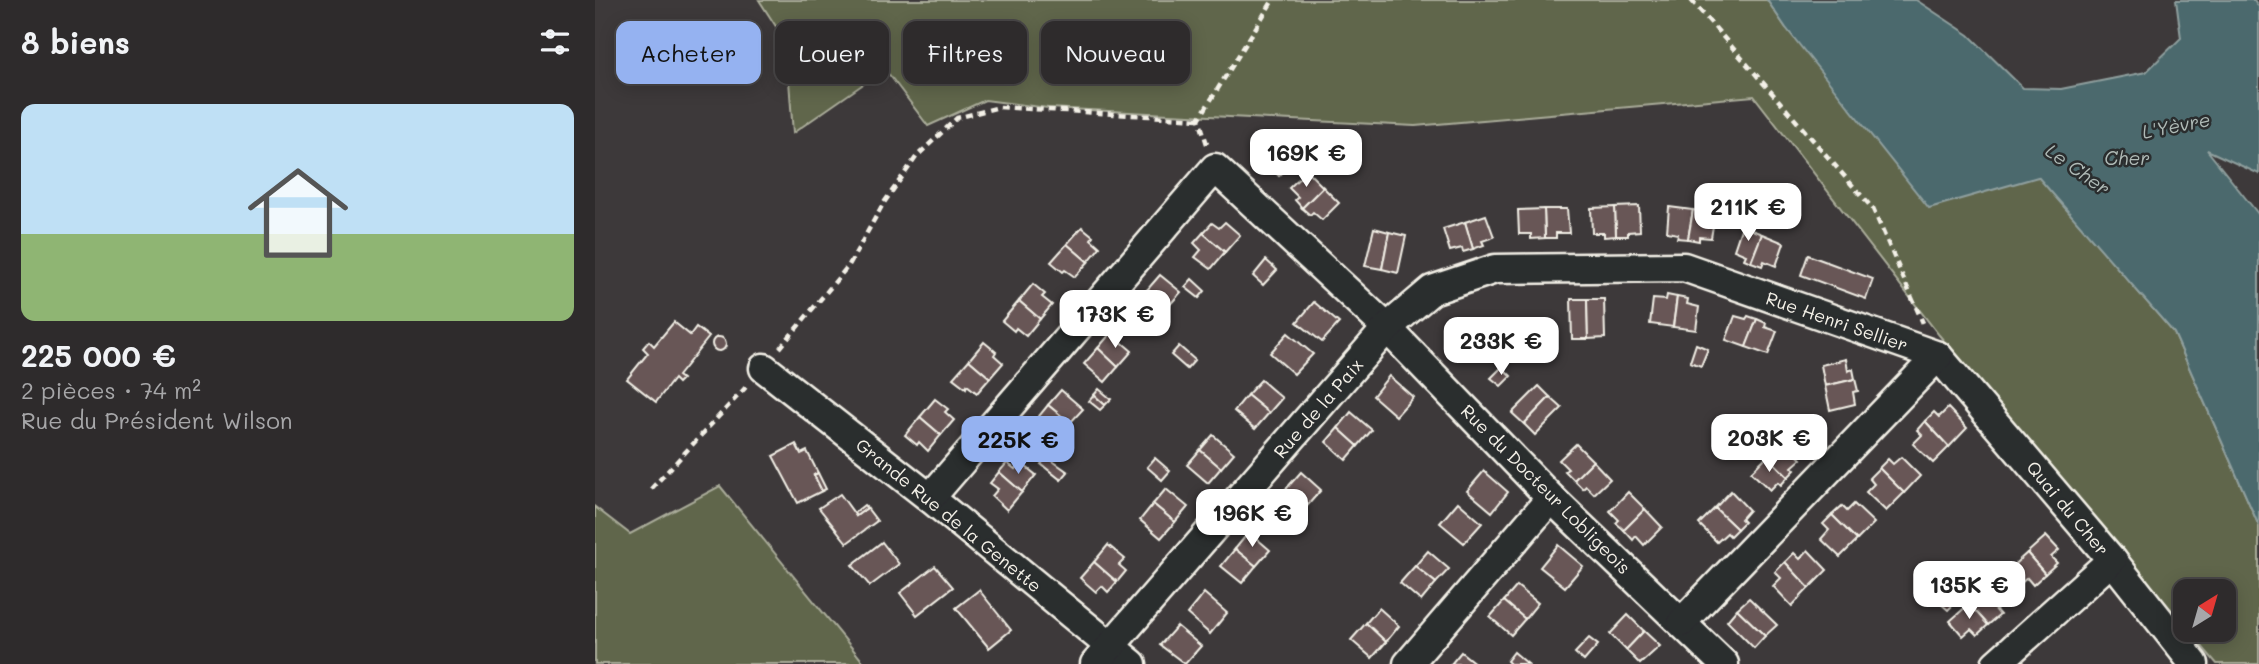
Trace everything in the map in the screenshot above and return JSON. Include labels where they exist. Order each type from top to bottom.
[{"type":"street","name":"Rue du Docteur Lobligeois","points":[[1215,168],[1387,328],[1551,498],[1724,664]]},
{"type":"street","points":[[930,498],[1215,168]]},
{"type":"street","name":"Rue Henri Sellier","points":[[1387,328],[1432,290],[1495,269],[1684,267],[1938,356],[1682,622]]},
{"type":"street","name":"Rue de la Paix","points":[[1113,658],[1387,328]]},
{"type":"street","name":"Quai du Cher","points":[[1938,356],[2112,560],[2194,664]]},
{"type":"street","name":"Grande Rue de la Genette","points":[[764,368],[930,498],[1113,658]]},
{"type":"street","points":[[1408,664],[1551,498]]},
{"type":"street","points":[[1996,664],[2112,560]]},
{"type":"path","points":[[1215,168],[1199,119],[1273,0]]},
{"type":"path","points":[[1691,0],[1873,209],[1938,356]]},
{"type":"path","points":[[651,489],[764,368],[849,265],[883,204],[917,156],[957,118],[999,107],[1199,119]]},
{"type":"green space","points":[[759,0],[1767,0],[1786,28],[2038,176],[2174,333],[2259,526],[2259,664],[2217,664],[2198,642],[2237,642],[2237,579],[2173,579],[2173,612],[1939,335],[1754,96],[1415,126],[1048,108],[985,100],[928,126],[889,74],[889,21],[775,21],[775,25]]},
{"type":"green space","points":[[789,84],[863,84],[793,133]]},
{"type":"green space","points":[[720,486],[865,664],[595,664],[595,507],[630,534]]},
{"type":"water","name":"Cher","points":[[1767,0],[1916,0],[1969,35],[2023,88],[2061,89],[2146,72],[2181,38],[2176,0],[2254,0],[2259,7],[2259,174],[2207,150],[2259,215],[2259,526],[2174,333],[2038,177],[1929,208],[1786,28]]},
{"type":"building","points":[[1287,150],[1296,159],[1279,176],[1270,167]]},
{"type":"building","points":[[1307,171],[1323,187],[1302,208],[1295,200],[1298,197],[1289,188]]},
{"type":"building","points":[[1323,187],[1339,203],[1322,220],[1313,212],[1310,215],[1302,208]]},
{"type":"building","points":[[1639,206],[1640,231],[1628,232],[1628,236],[1616,236],[1615,207]]},
{"type":"building","points":[[1615,207],[1616,236],[1604,237],[1604,233],[1592,233],[1591,208]]},
{"type":"building","points":[[1669,207],[1693,210],[1688,239],[1677,238],[1678,234],[1667,232]]},
{"type":"building","points":[[1544,209],[1567,209],[1569,233],[1556,233],[1556,238],[1545,238]]},
{"type":"building","points":[[1544,209],[1545,238],[1531,239],[1531,234],[1519,234],[1518,210]]},
{"type":"building","points":[[1693,210],[1715,214],[1711,238],[1699,237],[1699,241],[1688,239]]},
{"type":"building","points":[[1486,215],[1494,237],[1482,241],[1484,245],[1473,249],[1465,222]]},
{"type":"building","points":[[1225,222],[1240,235],[1225,252],[1203,233],[1212,223],[1219,228]]},
{"type":"building","points":[[1465,222],[1473,249],[1463,252],[1462,248],[1450,251],[1443,229]]},
{"type":"building","points":[[1742,226],[1762,234],[1751,262],[1744,259],[1746,255],[1734,250]]},
{"type":"building","points":[[1082,227],[1093,236],[1091,239],[1100,247],[1088,262],[1067,244]]},
{"type":"building","points":[[1374,228],[1389,232],[1382,269],[1365,266]]},
{"type":"building","points":[[1389,232],[1406,236],[1398,273],[1382,269]]},
{"type":"building","points":[[1203,233],[1225,252],[1211,269],[1195,257],[1201,250],[1194,243]]},
{"type":"building","points":[[1762,234],[1784,243],[1776,266],[1764,261],[1762,266],[1751,262]]},
{"type":"building","points":[[1067,244],[1088,262],[1075,277],[1065,270],[1063,272],[1051,262]]},
{"type":"building","points":[[1808,255],[1873,279],[1866,299],[1801,275]]},
{"type":"building","points":[[1266,260],[1277,270],[1263,285],[1253,276]]},
{"type":"building","points":[[1160,275],[1181,292],[1167,308],[1147,290]]},
{"type":"building","points":[[1192,279],[1205,291],[1199,298],[1185,287]]},
{"type":"building","points":[[1033,284],[1045,294],[1042,297],[1052,305],[1040,319],[1019,301]]},
{"type":"building","points":[[1147,290],[1167,308],[1155,323],[1134,305]]},
{"type":"building","points":[[1667,295],[1677,297],[1673,327],[1650,324],[1653,299],[1666,300]]},
{"type":"building","points":[[1677,297],[1688,299],[1687,304],[1699,307],[1696,330],[1673,327]]},
{"type":"building","points":[[1571,299],[1587,299],[1588,339],[1572,339]]},
{"type":"building","points":[[1587,299],[1604,299],[1605,338],[1588,339]]},
{"type":"building","points":[[1019,301],[1040,319],[1026,336],[1016,328],[1014,331],[1002,321]]},
{"type":"building","points":[[1314,302],[1339,323],[1322,342],[1297,322]]},
{"type":"building","points":[[1735,316],[1757,319],[1746,347],[1726,340]]},
{"type":"building","points":[[1455,317],[1494,327],[1491,343],[1452,334]]},
{"type":"building","points":[[1757,319],[1766,323],[1765,327],[1777,331],[1768,355],[1746,347]]},
{"type":"building","points":[[674,322],[690,335],[696,327],[709,337],[678,376],[682,379],[678,383],[674,379],[656,402],[627,379],[648,353],[643,348],[649,341],[654,346]]},
{"type":"building","points":[[1111,333],[1132,351],[1118,367],[1098,348]]},
{"type":"building","points":[[1288,333],[1313,354],[1294,374],[1270,353]]},
{"type":"building","points":[[1452,334],[1491,343],[1487,359],[1448,349]]},
{"type":"building","points":[[716,337],[722,337],[726,344],[722,351],[716,351],[712,347],[712,341]]},
{"type":"building","points":[[984,342],[996,352],[994,355],[1003,363],[990,378],[969,360]]},
{"type":"building","points":[[1696,344],[1708,349],[1701,366],[1690,362]]},
{"type":"building","points":[[1179,346],[1195,360],[1187,369],[1171,355]]},
{"type":"building","points":[[1098,348],[1118,367],[1105,382],[1084,364]]},
{"type":"building","points":[[1846,359],[1848,371],[1853,369],[1855,379],[1825,386],[1821,365]]},
{"type":"building","points":[[969,360],[990,378],[977,393],[953,378]]},
{"type":"building","points":[[1502,367],[1511,376],[1501,386],[1491,378]]},
{"type":"building","points":[[1389,376],[1413,397],[1396,416],[1373,396]]},
{"type":"building","points":[[1855,379],[1858,391],[1853,392],[1855,404],[1830,410],[1825,386]]},
{"type":"building","points":[[1261,380],[1282,398],[1269,413],[1247,395]]},
{"type":"building","points":[[1539,386],[1550,397],[1524,424],[1512,413]]},
{"type":"building","points":[[1099,389],[1111,399],[1105,405],[1094,395]]},
{"type":"building","points":[[1061,390],[1083,409],[1070,423],[1048,405]]},
{"type":"building","points":[[1094,395],[1105,405],[1100,410],[1089,401]]},
{"type":"building","points":[[1247,395],[1269,413],[1255,429],[1234,411]]},
{"type":"building","points":[[1550,397],[1562,408],[1535,435],[1524,424]]},
{"type":"building","points":[[935,399],[948,409],[945,412],[954,420],[941,435],[920,417]]},
{"type":"building","points":[[1048,405],[1070,423],[1056,439],[1035,421]]},
{"type":"building","points":[[1948,408],[1967,428],[1949,447],[1925,421],[1934,412],[1939,417]]},
{"type":"building","points":[[1351,412],[1372,430],[1358,446],[1338,428]]},
{"type":"building","points":[[920,417],[941,435],[928,451],[919,442],[917,445],[905,435]]},
{"type":"building","points":[[1925,421],[1949,447],[1933,463],[1913,444],[1922,435],[1917,430]]},
{"type":"building","points":[[1338,428],[1358,446],[1346,460],[1326,442]]},
{"type":"building","points":[[1213,435],[1234,453],[1221,468],[1200,450]]},
{"type":"building","points":[[1782,440],[1801,459],[1792,467],[1795,470],[1788,477],[1767,456]]},
{"type":"building","points":[[796,444],[801,454],[807,451],[818,473],[814,475],[822,491],[798,503],[773,456]]},
{"type":"building","points":[[1576,444],[1593,461],[1574,480],[1559,460]]},
{"type":"building","points":[[1200,450],[1221,468],[1208,483],[1187,465]]},
{"type":"building","points":[[1767,456],[1788,477],[1781,485],[1778,482],[1770,490],[1751,472]]},
{"type":"building","points":[[1047,457],[1068,472],[1061,480],[1041,464]]},
{"type":"building","points":[[1901,457],[1920,476],[1904,493],[1879,468],[1888,459],[1893,464]]},
{"type":"building","points":[[1155,458],[1170,471],[1162,480],[1147,467]]},
{"type":"building","points":[[1593,461],[1610,479],[1594,494],[1586,486],[1583,489],[1574,480]]},
{"type":"building","points":[[1020,462],[1036,475],[1022,492],[999,472],[1007,463],[1015,469]]},
{"type":"building","points":[[1879,468],[1904,493],[1886,511],[1866,492],[1874,484],[1869,478]]},
{"type":"building","points":[[1484,471],[1508,492],[1492,512],[1467,491]]},
{"type":"building","points":[[999,472],[1022,492],[1007,510],[992,496],[998,489],[990,483]]},
{"type":"building","points":[[1301,472],[1321,490],[1307,506],[1286,489]]},
{"type":"building","points":[[818,473],[826,489],[822,491],[814,475]]},
{"type":"building","points":[[1166,489],[1188,507],[1175,522],[1153,504]]},
{"type":"building","points":[[1286,489],[1307,506],[1295,520],[1274,503]]},
{"type":"building","points":[[1731,491],[1749,510],[1741,519],[1744,522],[1737,529],[1715,508]]},
{"type":"building","points":[[1628,492],[1645,509],[1624,530],[1616,523],[1619,520],[1610,511]]},
{"type":"building","points":[[840,494],[856,516],[867,508],[877,521],[847,543],[819,508]]},
{"type":"building","points":[[1458,502],[1482,523],[1464,543],[1440,523]]},
{"type":"building","points":[[1153,504],[1175,522],[1161,538],[1140,520]]},
{"type":"building","points":[[1854,504],[1874,523],[1857,540],[1832,515],[1842,506],[1847,511]]},
{"type":"building","points":[[864,505],[867,508],[856,516],[854,513]]},
{"type":"building","points":[[1715,508],[1737,529],[1717,542],[1699,524]]},
{"type":"building","points":[[1645,509],[1662,527],[1644,545],[1636,536],[1633,540],[1624,530]]},
{"type":"building","points":[[1832,515],[1857,540],[1840,557],[1821,539],[1829,530],[1823,524]]},
{"type":"building","points":[[1249,532],[1270,550],[1256,566],[1235,549]]},
{"type":"building","points":[[2046,536],[2059,550],[2051,557],[2057,563],[2045,574],[2027,553]]},
{"type":"building","points":[[882,542],[899,564],[870,586],[852,565]]},
{"type":"building","points":[[1108,545],[1125,559],[1119,565],[1126,571],[1117,582],[1094,562]]},
{"type":"building","points":[[1558,545],[1583,566],[1565,587],[1540,567]]},
{"type":"building","points":[[1235,549],[1256,566],[1242,583],[1221,566]]},
{"type":"building","points":[[1808,550],[1827,570],[1809,588],[1785,562],[1794,553],[1800,559]]},
{"type":"building","points":[[1428,551],[1449,569],[1436,583],[1415,566]]},
{"type":"building","points":[[2027,553],[2045,574],[2033,585],[2027,578],[2021,583],[2009,569]]},
{"type":"building","points":[[1094,562],[1117,582],[1108,592],[1102,586],[1096,592],[1080,578]]},
{"type":"building","points":[[1785,562],[1809,588],[1792,606],[1773,586],[1781,578],[1775,572]]},
{"type":"building","points":[[935,566],[953,587],[917,615],[900,593]]},
{"type":"building","points":[[1415,566],[1436,583],[1421,601],[1400,583]]},
{"type":"building","points":[[1517,586],[1538,603],[1525,619],[1504,601]]},
{"type":"building","points":[[1987,588],[2000,602],[1994,608],[2000,615],[1988,625],[1969,604]]},
{"type":"building","points":[[979,590],[1011,630],[989,648],[956,608]]},
{"type":"building","points":[[1956,590],[1962,596],[1948,610],[1941,604]]},
{"type":"building","points":[[1204,593],[1227,613],[1210,634],[1187,614]]},
{"type":"building","points":[[1749,598],[1777,625],[1765,636],[1737,609]]},
{"type":"building","points":[[1504,601],[1525,619],[1511,635],[1490,617]]},
{"type":"building","points":[[1969,604],[1988,625],[1977,635],[1971,629],[1963,636],[1950,621]]},
{"type":"building","points":[[1379,608],[1399,626],[1386,642],[1366,623]]},
{"type":"building","points":[[1737,609],[1765,636],[1754,648],[1727,621]]},
{"type":"building","points":[[1628,615],[1644,631],[1626,650],[1610,634]]},
{"type":"building","points":[[1366,623],[1386,642],[1372,658],[1351,640]]},
{"type":"building","points":[[1177,626],[1201,646],[1185,664],[1160,645]]},
{"type":"building","points":[[1644,631],[1660,646],[1640,664],[1626,650]]},
{"type":"building","points":[[1589,638],[1598,645],[1584,661],[1575,653]]},
{"type":"building","points":[[1461,652],[1476,664],[1451,664]]},
{"type":"building","points":[[1514,652],[1528,664],[1510,664],[1507,661]]},
{"type":"water label","name":"L'Yèvre","points":[[2176,125]]},
{"type":"water label","name":"Le Cher","points":[[2078,169]]}]
